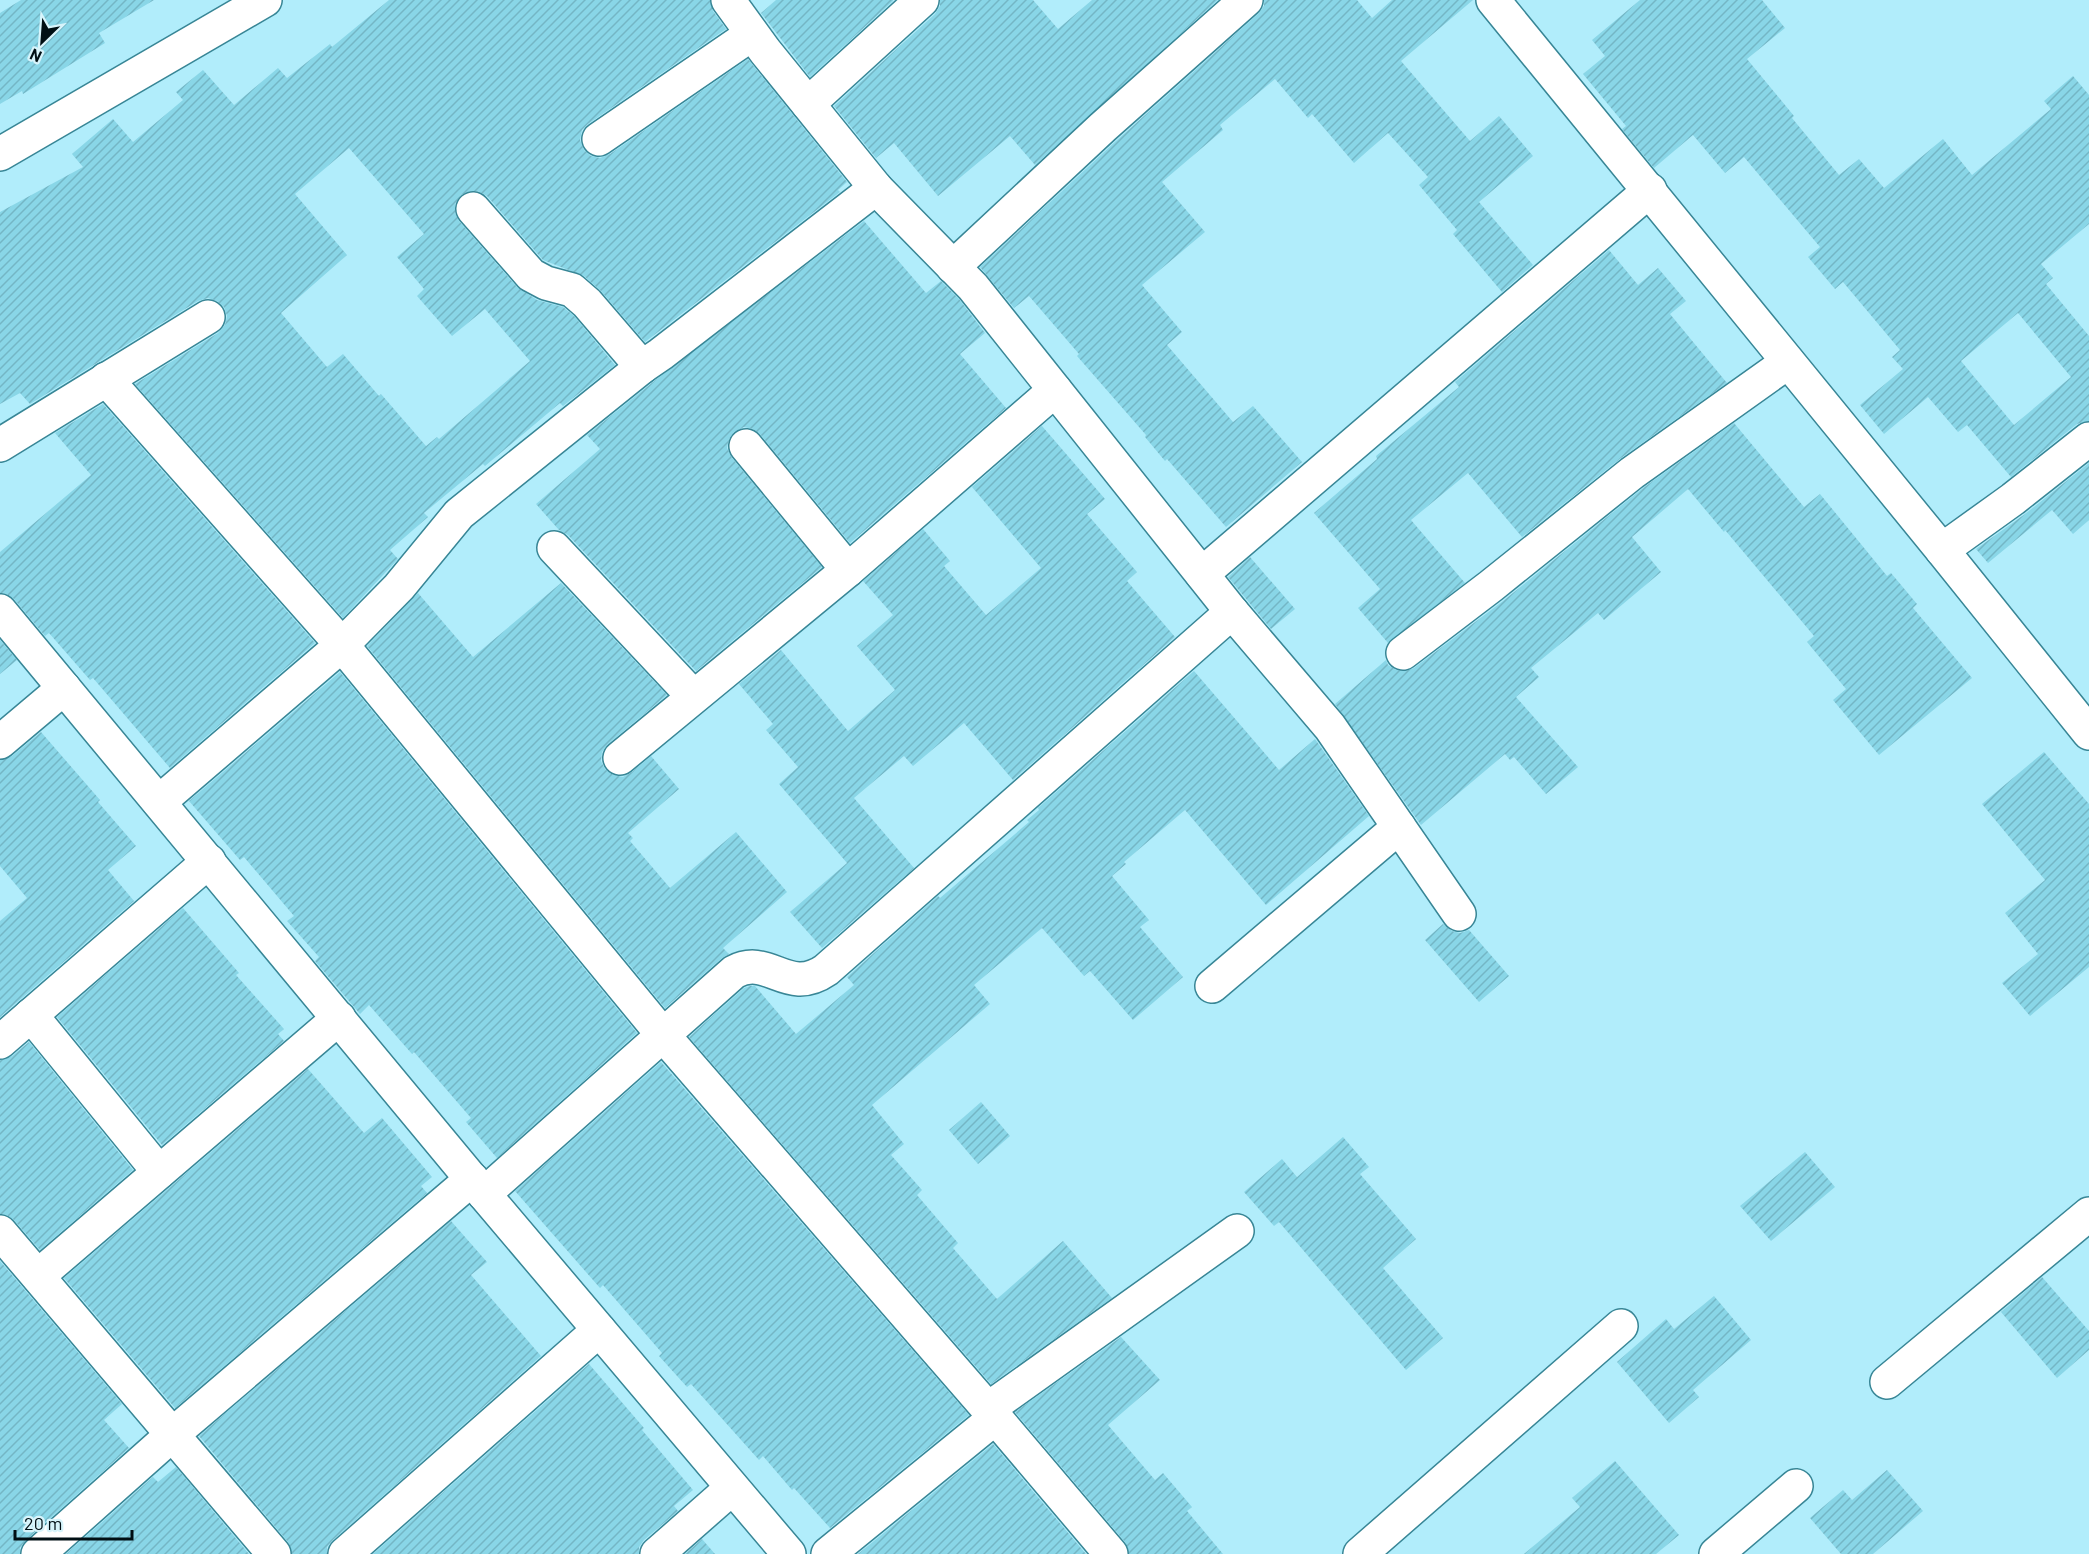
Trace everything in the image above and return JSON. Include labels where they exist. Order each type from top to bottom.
[{"type":"street","points":[[0,154],[265,0]]},
{"type":"street","points":[[728,0],[752,34],[876,188],[973,287],[1232,612],[1330,727],[1459,914]]},
{"type":"street","points":[[808,104],[922,0]]},
{"type":"street","points":[[953,267],[1246,0]]},
{"type":"street","points":[[1493,0],[1650,190],[2089,733]]},
{"type":"street","points":[[599,139],[752,34]]},
{"type":"street","points":[[159,802],[342,645],[399,587],[459,513],[642,367],[876,188]]},
{"type":"street","points":[[1202,574],[1650,190]]},
{"type":"street","points":[[473,209],[531,275],[546,283],[572,290],[587,303],[642,367]]},
{"type":"street","points":[[0,445],[208,317]]},
{"type":"street","points":[[1403,653],[1632,473],[1788,362]]},
{"type":"street","points":[[106,379],[342,645],[663,1035],[992,1413],[1111,1554]]},
{"type":"street","points":[[620,758],[848,570],[1055,390]]},
{"type":"street","points":[[1942,550],[2013,499],[2089,439]]},
{"type":"street","points":[[746,446],[848,570]]},
{"type":"street","points":[[554,548],[693,696]]},
{"type":"street","points":[[0,611],[478,1186],[789,1554]]},
{"type":"street","points":[[38,1554],[173,1434],[663,1035],[734,972],[750,966],[797,980],[809,979],[826,970],[1232,612]]},
{"type":"street","points":[[0,742],[64,688]]},
{"type":"street","points":[[1212,986],[1399,827]]},
{"type":"street","points":[[0,1042],[208,861]]},
{"type":"street","points":[[31,1015],[159,1172]]},
{"type":"street","points":[[38,1276],[339,1018]]},
{"type":"street","points":[[1887,1382],[2089,1214]]},
{"type":"street","points":[[828,1554],[992,1413],[1237,1231]]},
{"type":"street","points":[[0,1232],[274,1554]]},
{"type":"street","points":[[1360,1554],[1621,1326]]},
{"type":"street","points":[[345,1554],[599,1330]]},
{"type":"street","points":[[1716,1554],[1796,1485]]},
{"type":"street","points":[[657,1554],[732,1488]]},
{"type":"building","points":[[21,0],[154,0],[99,33],[105,43],[23,94],[22,91],[0,104],[0,13]]},
{"type":"building","points":[[389,0],[710,0],[713,11],[726,29],[588,124],[582,130],[580,140],[584,150],[591,156],[600,158],[610,154],[748,59],[847,182],[838,190],[840,192],[645,342],[601,291],[584,276],[543,260],[487,196],[478,191],[470,191],[461,195],[455,204],[455,213],[459,221],[517,287],[537,300],[563,307],[574,316],[615,365],[563,406],[560,403],[485,466],[483,464],[424,513],[428,517],[390,550],[398,559],[343,618],[135,384],[218,333],[225,325],[227,316],[224,307],[217,301],[208,298],[198,301],[30,404],[20,393],[0,404],[0,212],[83,167],[72,154],[113,119],[133,142],[183,100],[176,92],[203,70],[234,105],[278,68],[287,78],[330,44],[332,47]],"holes":[[[349,148],[424,234],[397,257],[424,289],[417,296],[452,336],[485,309],[530,361],[439,439],[437,437],[426,446],[343,354],[327,367],[281,313],[347,255],[295,194]]]},
{"type":"building","points":[[776,0],[893,1],[810,77],[761,13]]},
{"type":"building","points":[[940,0],[1033,0],[1058,29],[1092,0],[1218,0],[1035,165],[1010,136],[938,196],[894,143],[876,158],[834,106],[935,14],[940,6]]},
{"type":"building","points":[[1264,0],[1357,0],[1372,18],[1392,0],[1473,0],[1401,61],[1470,141],[1499,116],[1533,156],[1479,202],[1533,265],[1502,292],[1453,234],[1457,230],[1419,185],[1428,177],[1388,133],[1354,163],[1312,114],[1308,118],[1275,79],[1220,125],[1223,130],[1162,182],[1205,232],[1142,285],[1182,332],[1167,345],[1233,422],[1253,406],[1302,462],[1226,527],[1167,459],[1165,461],[1145,437],[1146,435],[1077,356],[1079,354],[1029,296],[1014,308],[980,267],[1258,14],[1264,6]]},
{"type":"building","points":[[1640,0],[1762,0],[1785,28],[1747,59],[1839,175],[1859,159],[1884,188],[1943,139],[1972,175],[2051,109],[2044,101],[2073,76],[2089,95],[2089,224],[2041,264],[2053,278],[2046,284],[2089,336],[2089,421],[2077,424],[2011,477],[1967,425],[1958,432],[1928,397],[1884,434],[1860,405],[1903,369],[1892,357],[1900,350],[1843,282],[1835,289],[1808,257],[1820,247],[1744,157],[1725,173],[1693,135],[1654,168],[1622,129],[1626,126],[1583,74],[1605,56],[1592,40]],"holes":[[[2018,313],[2071,377],[2014,425],[1961,361]]]},
{"type":"building","points":[[864,221],[926,293],[941,281],[959,299],[985,333],[960,354],[1006,408],[850,543],[760,434],[744,427],[734,432],[727,448],[732,458],[822,567],[696,671],[536,504],[600,449],[587,435]]},
{"type":"building","points":[[1609,250],[1638,285],[1658,268],[1686,301],[1670,314],[1727,383],[1621,458],[1522,537],[1468,473],[1411,520],[1465,583],[1388,643],[1358,608],[1380,589],[1314,513],[1377,459],[1376,456],[1459,387],[1455,382]]},
{"type":"building","points":[[103,404],[315,643],[170,768],[93,678],[90,680],[49,633],[45,636],[14,599],[7,594],[0,593],[0,552],[91,475],[55,433]]},
{"type":"building","points":[[1734,423],[1804,507],[1820,494],[1887,576],[1891,573],[1917,604],[1913,608],[1972,678],[1879,755],[1833,700],[1846,689],[1807,642],[1814,636],[1688,489],[1632,537],[1661,572],[1604,620],[1598,613],[1531,668],[1539,677],[1516,697],[1578,767],[1546,794],[1514,757],[1510,760],[1505,754],[1421,825],[1335,704],[1386,660],[1388,665],[1396,670],[1406,671],[1414,668],[1503,601],[1643,488]]},
{"type":"building","points":[[1042,426],[1105,499],[1087,514],[1137,572],[1127,581],[1175,637],[1013,780],[964,723],[913,766],[904,756],[854,798],[914,868],[822,948],[790,912],[847,863],[779,784],[798,767],[766,730],[773,724],[739,684],[781,650],[848,731],[895,690],[857,646],[893,615],[863,581],[923,529],[950,561],[944,566],[986,615],[1041,568],[972,487]]},
{"type":"building","points":[[2089,463],[2089,520],[2073,534],[2052,510],[1988,563],[1976,549],[2025,514]]},
{"type":"building","points":[[1250,557],[1295,609],[1271,629],[1228,577]]},
{"type":"building","points":[[561,583],[667,695],[608,744],[602,752],[601,761],[605,769],[613,775],[623,777],[651,756],[679,789],[628,833],[633,838],[630,841],[670,888],[736,832],[787,892],[723,948],[729,954],[665,1008],[367,646],[418,593],[473,657]]},
{"type":"building","points":[[0,640],[17,660],[0,674]]},
{"type":"building","points":[[1194,671],[1279,770],[1315,739],[1369,816],[1266,905],[1185,810],[1124,862],[1126,864],[1112,876],[1149,920],[1140,927],[1183,977],[1133,1020],[1090,971],[1084,976],[1042,928],[974,985],[990,1004],[872,1105],[904,1144],[891,1155],[922,1190],[917,1195],[958,1243],[953,1248],[997,1299],[1063,1241],[1112,1298],[991,1384],[689,1037],[744,988],[750,986],[755,986],[796,1034],[854,985],[847,977],[938,896],[940,898],[1029,822],[1027,820],[1039,810],[1038,808]]},
{"type":"building","points":[[340,672],[637,1033],[497,1158],[466,1122],[471,1118],[414,1052],[412,1054],[369,1005],[360,1014],[315,961],[319,957],[287,921],[294,916],[244,857],[240,860],[189,801]]},
{"type":"building","points":[[41,732],[136,846],[108,870],[134,901],[0,1017],[0,921],[27,898],[0,866],[0,760],[12,756]]},
{"type":"building","points":[[2044,752],[2089,804],[2089,967],[2030,1016],[2002,983],[2038,954],[2005,913],[2045,880],[1982,804]]},
{"type":"building","points":[[183,908],[239,973],[236,975],[284,1029],[278,1034],[284,1041],[162,1145],[57,1017]]},
{"type":"building","points":[[1443,924],[1452,931],[1460,933],[1469,930],[1509,976],[1479,1002],[1425,940]]},
{"type":"building","points":[[29,1042],[133,1170],[40,1250],[14,1220],[7,1215],[0,1214],[0,1060],[12,1056]]},
{"type":"building","points":[[661,1062],[969,1415],[830,1528],[794,1488],[792,1490],[763,1456],[759,1460],[691,1384],[687,1387],[659,1356],[662,1353],[603,1285],[600,1288],[515,1191]]},
{"type":"building","points":[[308,1069],[364,1133],[382,1118],[432,1177],[421,1186],[427,1193],[175,1408],[64,1278]]},
{"type":"building","points":[[981,1102],[1010,1136],[978,1164],[949,1130]]},
{"type":"building","points":[[1343,1137],[1369,1167],[1360,1174],[1416,1239],[1383,1268],[1443,1338],[1406,1370],[1279,1222],[1274,1226],[1244,1192],[1282,1159],[1297,1177]]},
{"type":"building","points":[[1805,1152],[1835,1187],[1771,1241],[1740,1206]]},
{"type":"building","points":[[451,1221],[487,1262],[471,1275],[541,1356],[333,1540],[327,1547],[327,1554],[292,1554],[288,1542],[199,1436]]},
{"type":"building","points":[[0,1261],[122,1404],[104,1420],[129,1448],[26,1540],[20,1548],[20,1554],[0,1554]]},
{"type":"building","points":[[2042,1277],[2089,1331],[2089,1350],[2057,1378],[2001,1312]]},
{"type":"building","points":[[1714,1296],[1751,1340],[1693,1390],[1699,1397],[1669,1423],[1617,1362],[1666,1319],[1674,1329]]},
{"type":"building","points":[[1121,1337],[1160,1380],[1108,1425],[1155,1480],[1163,1473],[1192,1507],[1187,1511],[1223,1554],[1129,1554],[1125,1542],[1015,1412]]},
{"type":"building","points":[[589,1364],[693,1490],[674,1506],[678,1511],[644,1540],[639,1547],[639,1554],[373,1554]]},
{"type":"building","points":[[993,1444],[1086,1554],[858,1554]]},
{"type":"building","points":[[1615,1461],[1679,1535],[1656,1554],[1524,1554],[1580,1507],[1572,1498]]},
{"type":"building","points":[[176,1467],[249,1554],[66,1554],[153,1477],[158,1482]]},
{"type":"building","points":[[1887,1470],[1923,1511],[1873,1554],[1841,1554],[1810,1518],[1843,1490],[1852,1500]]},
{"type":"building","points":[[702,1539],[715,1554],[685,1554]]}]
